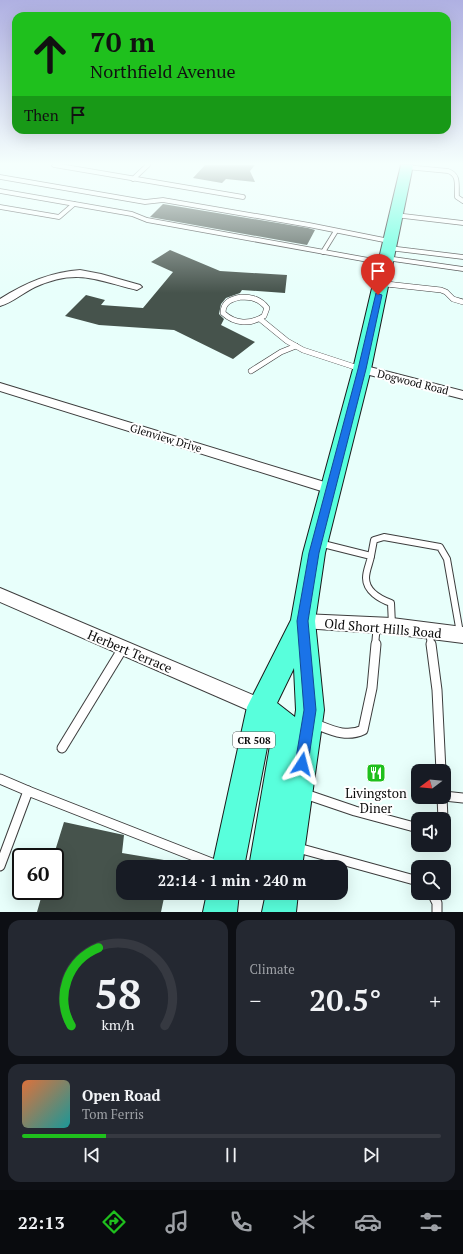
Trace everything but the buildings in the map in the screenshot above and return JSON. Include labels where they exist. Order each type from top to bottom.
[{"type":"main road","name":"CR 508","points":[[287,856],[310,710],[303,621],[316,548],[362,369],[397,208]]},
{"type":"main road","name":"CR 508","points":[[229,860],[261,707],[303,621]]},
{"type":"main road","points":[[261,707],[287,728],[266,860]]},
{"type":"main road","points":[[220,912],[222,900]]},
{"type":"street","points":[[0,303],[33,284],[63,275],[80,273],[100,276],[137,287]]},
{"type":"street","name":"Dogwood Road","points":[[362,369],[463,395]]},
{"type":"street","name":"Glenview Drive","points":[[0,387],[332,489]]},
{"type":"street","name":"Herbert Terrace","points":[[0,595],[261,707]]},
{"type":"street","name":"Old Short Hills Road","points":[[303,621],[384,626],[462,635]]},
{"type":"lane","points":[[3,208],[59,217],[70,208]]},
{"type":"lane","points":[[95,208],[132,214],[147,220],[323,252],[387,252],[463,257]]},
{"type":"lane","points":[[207,208],[336,231],[387,252],[463,269]]},
{"type":"lane","points":[[395,215],[463,224]]},
{"type":"lane","points":[[323,252],[336,231]]},
{"type":"lane","points":[[381,283],[441,290],[446,292],[453,299],[463,302]]},
{"type":"lane","points":[[234,298],[254,298],[260,300],[267,308],[264,316],[260,319],[254,322],[238,322],[226,317],[223,313],[223,308],[228,301],[234,298]]},
{"type":"lane","points":[[260,319],[303,350],[362,369]]},
{"type":"lane","points":[[251,372],[281,352],[296,346]]},
{"type":"lane","points":[[308,722],[349,735],[356,734],[363,730],[384,626],[391,604],[381,599],[371,590],[366,581],[374,540],[384,537],[440,548],[447,559],[462,635]]},
{"type":"lane","points":[[316,548],[371,556]]},
{"type":"lane","points":[[429,632],[437,690],[441,764]]},
{"type":"lane","points":[[62,748],[123,648]]},
{"type":"lane","points":[[0,779],[204,860]]},
{"type":"lane","points":[[0,866],[28,791]]},
{"type":"lane","points":[[297,792],[355,811],[411,826]]},
{"type":"lane","points":[[451,797],[463,798]]},
{"type":"lane","points":[[287,856],[411,880]]},
{"type":"lane","points":[[436,900],[437,912]]},
{"type":"place","name":"Livingston Diner","points":[[376,773]]},
{"type":"route","points":[[302,764],[310,710],[303,621],[314,553],[332,489],[362,369],[378,295]]}]
